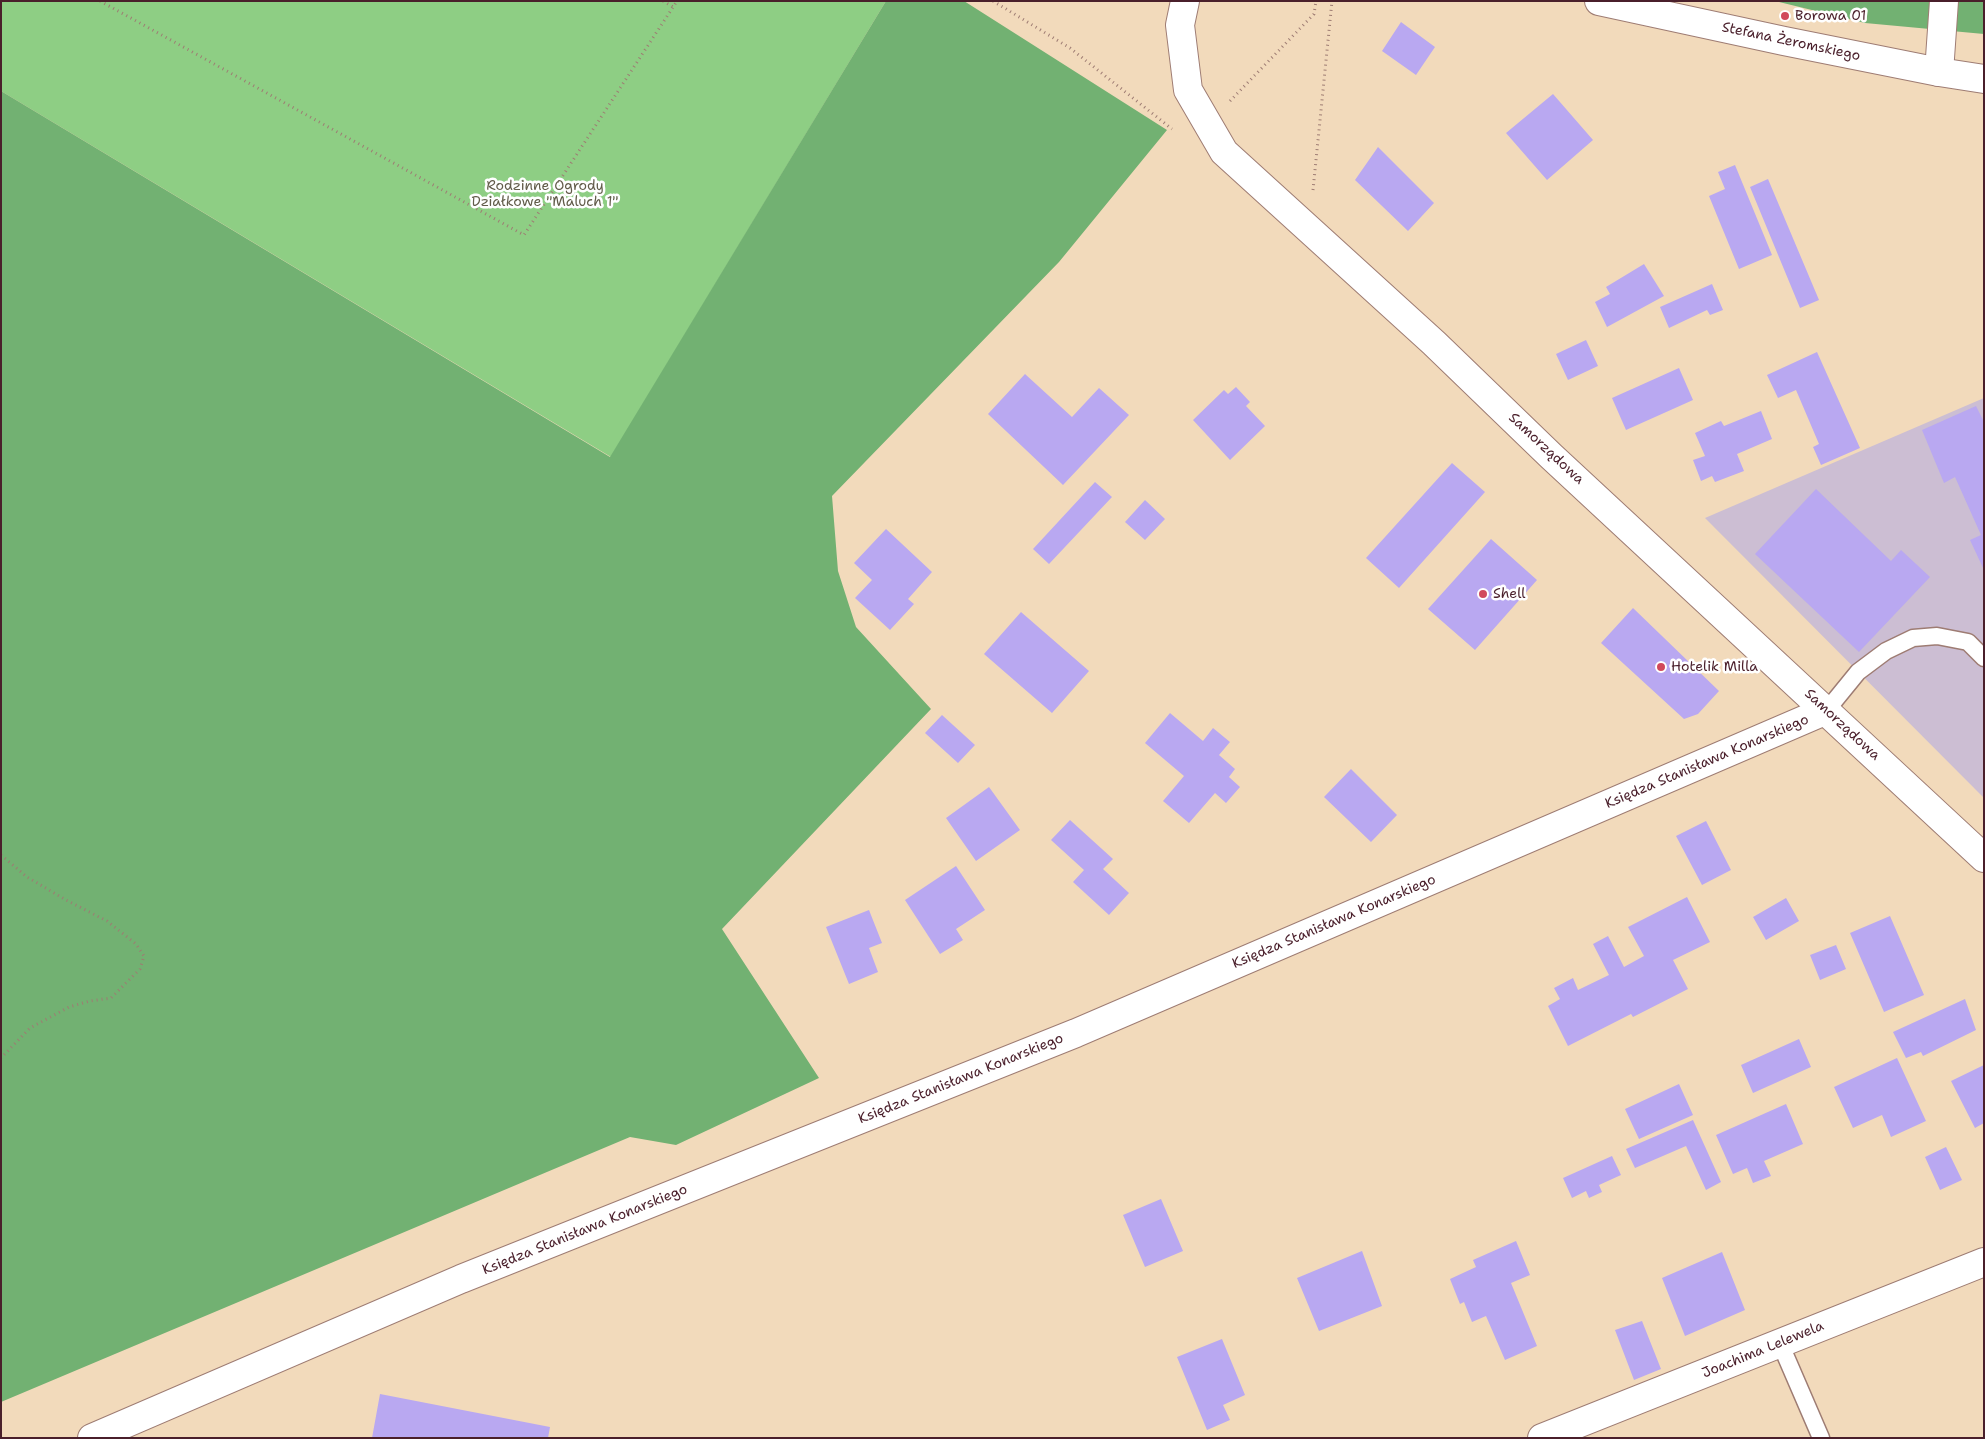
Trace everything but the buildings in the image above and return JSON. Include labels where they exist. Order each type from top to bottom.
[{"type":"street","name":"Samorządowa","points":[[1185,1],[1180,25],[1188,90],[1224,152],[1434,343],[1551,456],[1984,858]]},
{"type":"street","name":"Stefana Żeromskiego","points":[[1599,1],[1784,42],[1984,79]]},
{"type":"street","points":[[1939,72],[1944,1]]},
{"type":"street","name":"Księdza Stanisława Konarskiego","points":[[92,1438],[461,1279],[1076,1033],[1826,710]]},
{"type":"street","name":"Joachima Lelewela","points":[[1542,1438],[1984,1262]]},
{"type":"lane","points":[[1826,710],[1858,672],[1886,651],[1913,638],[1938,636],[1968,642],[1984,658]]},
{"type":"lane","points":[[1780,1343],[1821,1438]]},
{"type":"path","points":[[100,1],[524,235],[677,1]]},
{"type":"path","points":[[663,1],[673,7]]},
{"type":"path","points":[[993,1],[1070,48],[1176,132]]},
{"type":"path","points":[[1229,102],[1314,14],[1316,1]]},
{"type":"path","points":[[1313,194],[1332,1]]},
{"type":"path","points":[[1,855],[27,876],[107,921],[136,944],[144,956],[140,969],[111,998],[90,1001],[70,1007],[30,1028],[1,1058]]},
{"type":"shaded area","points":[[1984,398],[1984,798],[1705,518]]},
{"type":"green space","name":"Rodzinne Ogrody Działkowe \"Maluch 1\"","points":[[1,1],[886,1],[611,457],[1,91]]},
{"type":"green space","points":[[886,1],[964,1],[1167,130],[1059,262],[832,496],[838,571],[856,627],[931,709],[722,929],[819,1078],[676,1145],[630,1137],[1,1402],[1,91],[610,457]]},
{"type":"green space","points":[[1775,1],[1984,1],[1984,34],[1865,23]]},
{"type":"place","name":"Borowa 01","points":[[1785,16]]},
{"type":"place","name":"Shell","points":[[1483,594]]},
{"type":"place","name":"Hotelik Milla","points":[[1661,667]]}]
